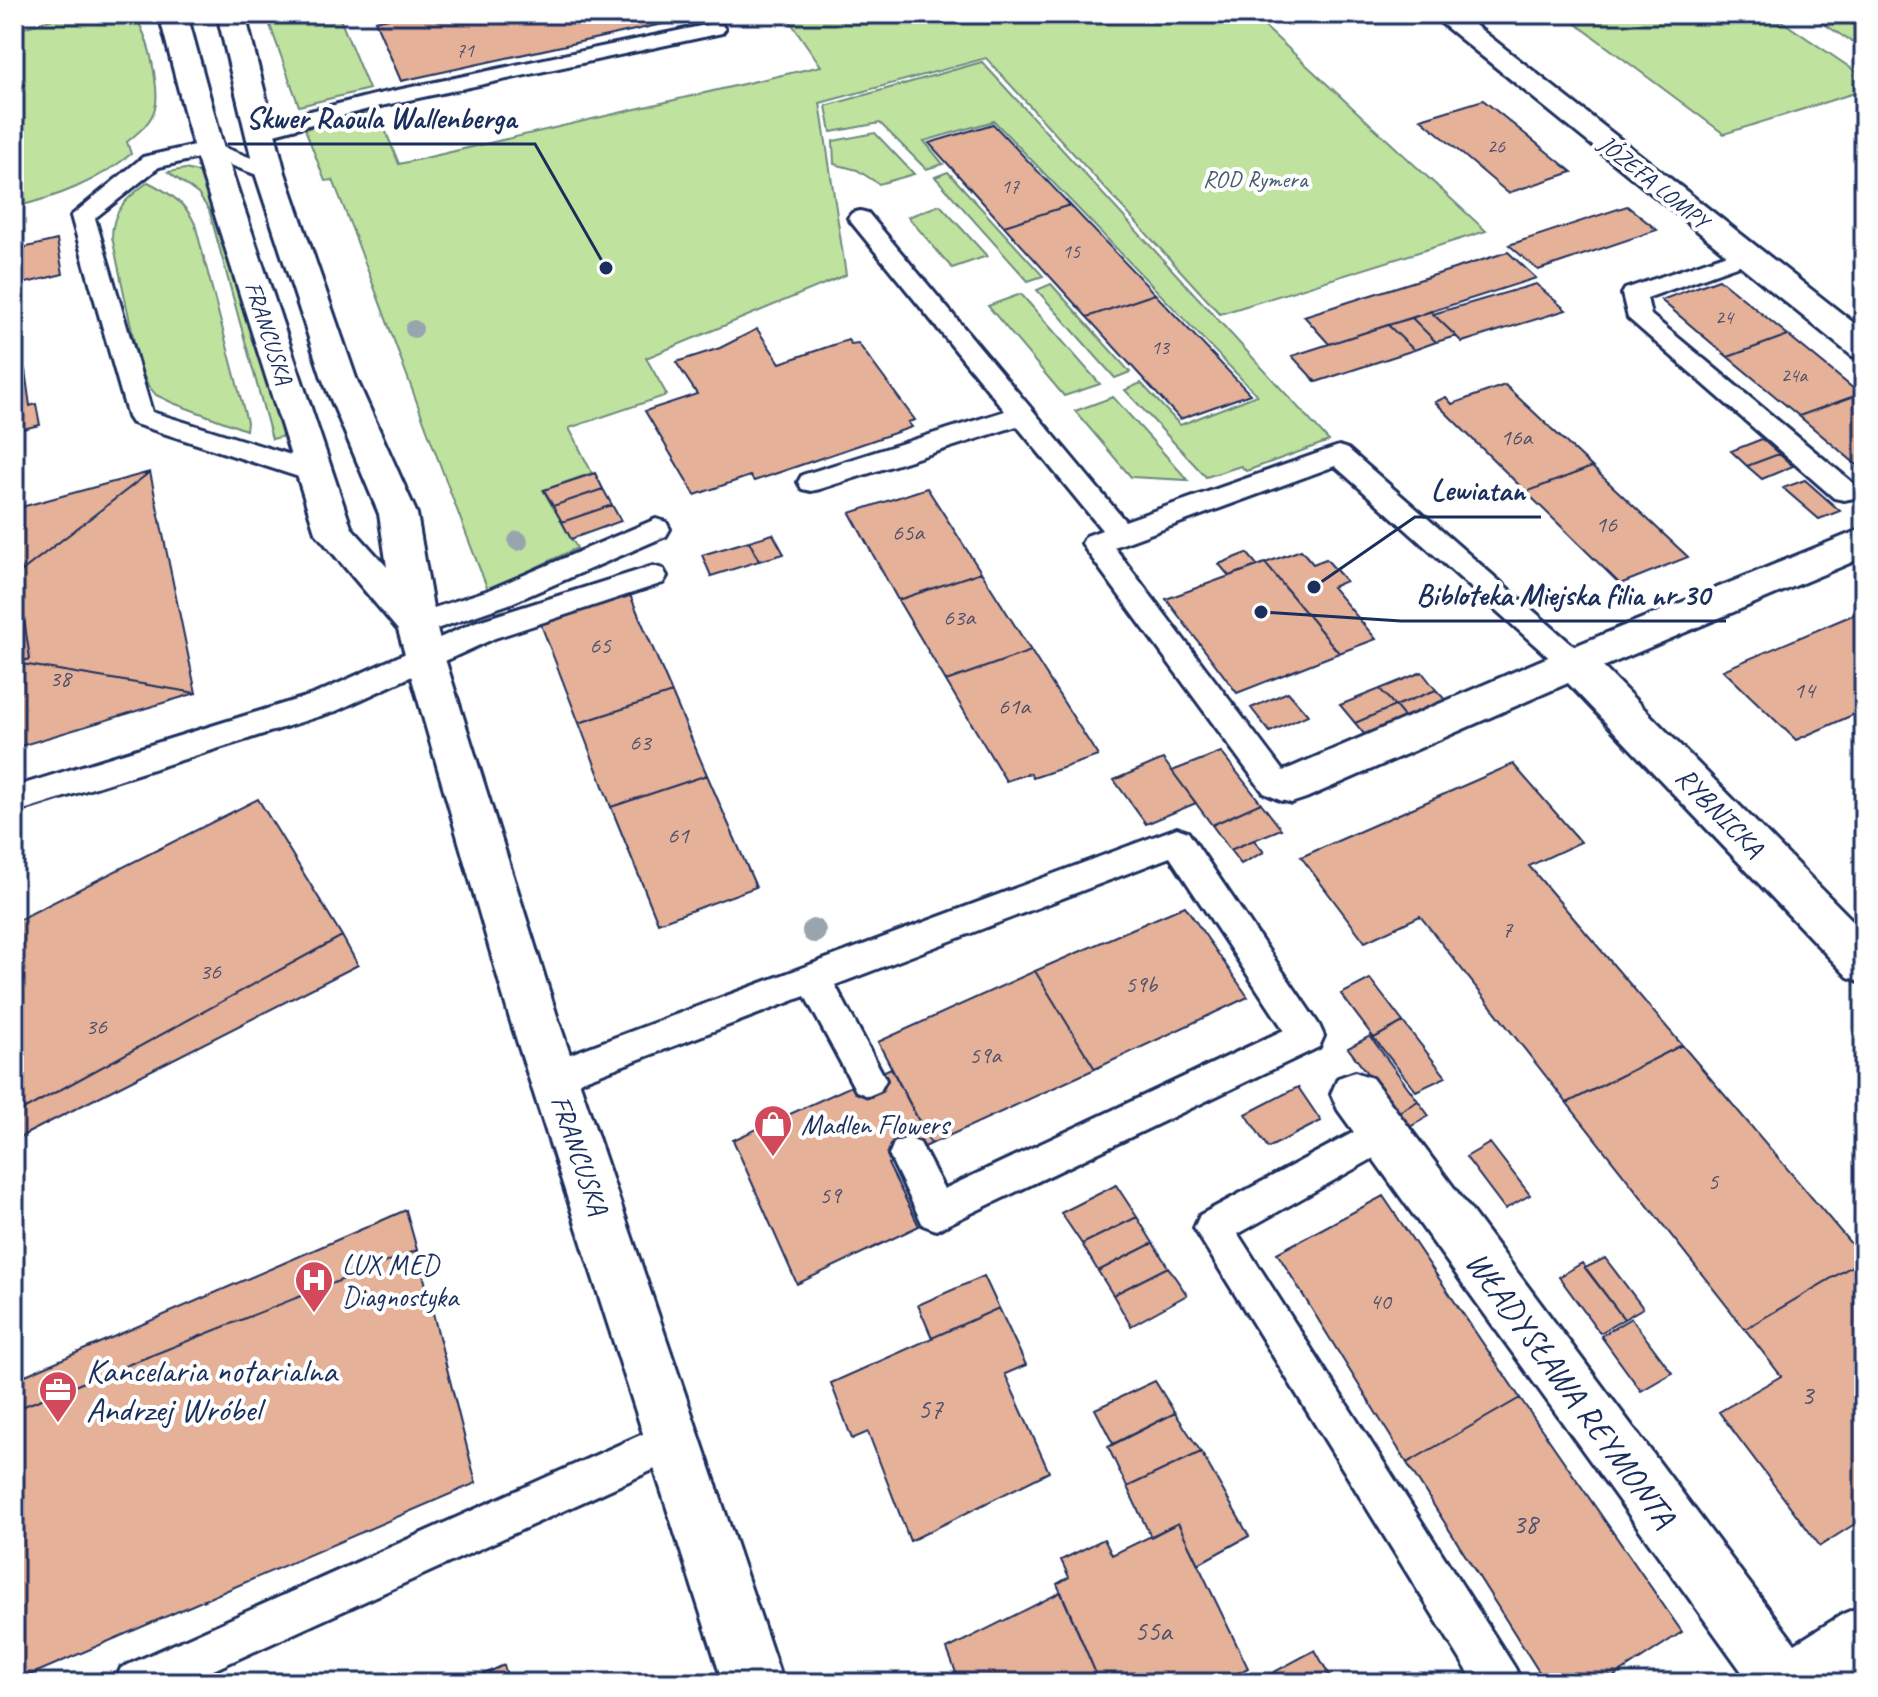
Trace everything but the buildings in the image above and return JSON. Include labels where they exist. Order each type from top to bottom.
[{"type":"street","name":"FRANCUSKA","points":[[231,14],[270,173],[339,378],[398,514],[420,642],[553,1076],[753,1683]]},
{"type":"street","name":"JÓZEFA LOMPY","points":[[1444,14],[1864,348]]},
{"type":"street","name":"FRANCUSKA","points":[[172,15],[209,149],[334,532],[420,642]]},
{"type":"street","points":[[1291,786],[1864,542]]},
{"type":"street","name":"RYBNICKA","points":[[1574,663],[1864,963]]},
{"type":"street","name":"WŁADYSŁAWA REYMONTA","points":[[1370,1114],[1787,1683]]},
{"type":"street","points":[[1787,1683],[1864,1635]]},
{"type":"lane","points":[[259,131],[374,101],[715,29]]},
{"type":"lane","points":[[270,173],[209,149],[151,162],[83,216],[141,417],[314,472]]},
{"type":"lane","points":[[860,218],[1120,533]]},
{"type":"lane","points":[[1745,255],[1634,294],[1640,318],[1844,491]]},
{"type":"lane","points":[[811,482],[1022,415]]},
{"type":"lane","points":[[1291,786],[1282,788],[1275,784],[1096,543],[1339,455],[1574,663]]},
{"type":"lane","points":[[14,800],[325,703],[420,642],[499,597],[656,529]]},
{"type":"lane","points":[[420,642],[485,630],[653,576]]},
{"type":"lane","points":[[553,1076],[1177,841],[1307,1036],[936,1212],[907,1155]]},
{"type":"lane","points":[[814,979],[868,1080]]},
{"type":"lane","points":[[1370,1114],[1213,1228],[1500,1683]]},
{"type":"lane","points":[[136,1683],[674,1440]]},
{"type":"green space","points":[[68,14],[130,14],[136,19],[151,57],[156,87],[155,108],[148,123],[127,142],[131,154],[118,164],[76,187],[14,207],[14,31]]},
{"type":"green space","points":[[266,14],[338,14],[369,89],[299,106]]},
{"type":"green space","name":"ROD Rymera","points":[[785,14],[1251,14],[1486,231],[1220,314],[986,58],[820,103],[846,275],[646,358],[667,395],[569,428],[592,473],[543,490],[577,548],[488,590],[333,180],[325,181],[305,129],[377,110],[399,164],[821,66]]},
{"type":"green space","points":[[1563,14],[1771,14],[1864,77],[1864,90],[1724,134]]},
{"type":"green space","points":[[1844,14],[1864,27],[1864,50],[1818,20]]},
{"type":"green space","points":[[982,62],[1329,441],[1246,471],[1241,466],[1206,477],[1125,390],[1141,383],[1180,425],[1257,395],[994,121],[924,141],[943,164],[926,169],[880,123],[831,132],[826,106]]},
{"type":"green space","points":[[875,133],[914,174],[879,184],[857,170],[834,164],[833,141]]},
{"type":"green space","points":[[185,169],[201,173],[207,182],[283,433],[281,437],[272,439],[209,210],[198,194],[168,172]]},
{"type":"green space","points":[[948,172],[1043,276],[1028,281],[935,177]]},
{"type":"green space","points":[[148,182],[176,199],[195,224],[247,422],[246,430],[156,395],[140,369],[112,237],[118,212]]},
{"type":"green space","points":[[940,205],[987,256],[952,268],[908,217]]},
{"type":"green space","points":[[1051,284],[1130,372],[1115,378],[1037,290]]},
{"type":"green space","points":[[1021,294],[1100,384],[1064,396],[988,306]]},
{"type":"green space","points":[[1113,397],[1188,480],[1131,477],[1075,411]]},
{"type":"place","name":"Skwer Raoula Wallenberga","points":[[606,268]]},
{"type":"place","name":"Lewiatan","points":[[1314,587]]},
{"type":"place","name":"Bibloteka Miejska filia nr 30","points":[[1261,612]]},
{"type":"place","name":"Madlen Flowers","points":[[773,1158]]},
{"type":"place","name":"LUX MED Diagnostyka","points":[[314,1314]]},
{"type":"place","name":"Kancelaria notarialna Andrzej Wróbel","points":[[58,1424]]}]
